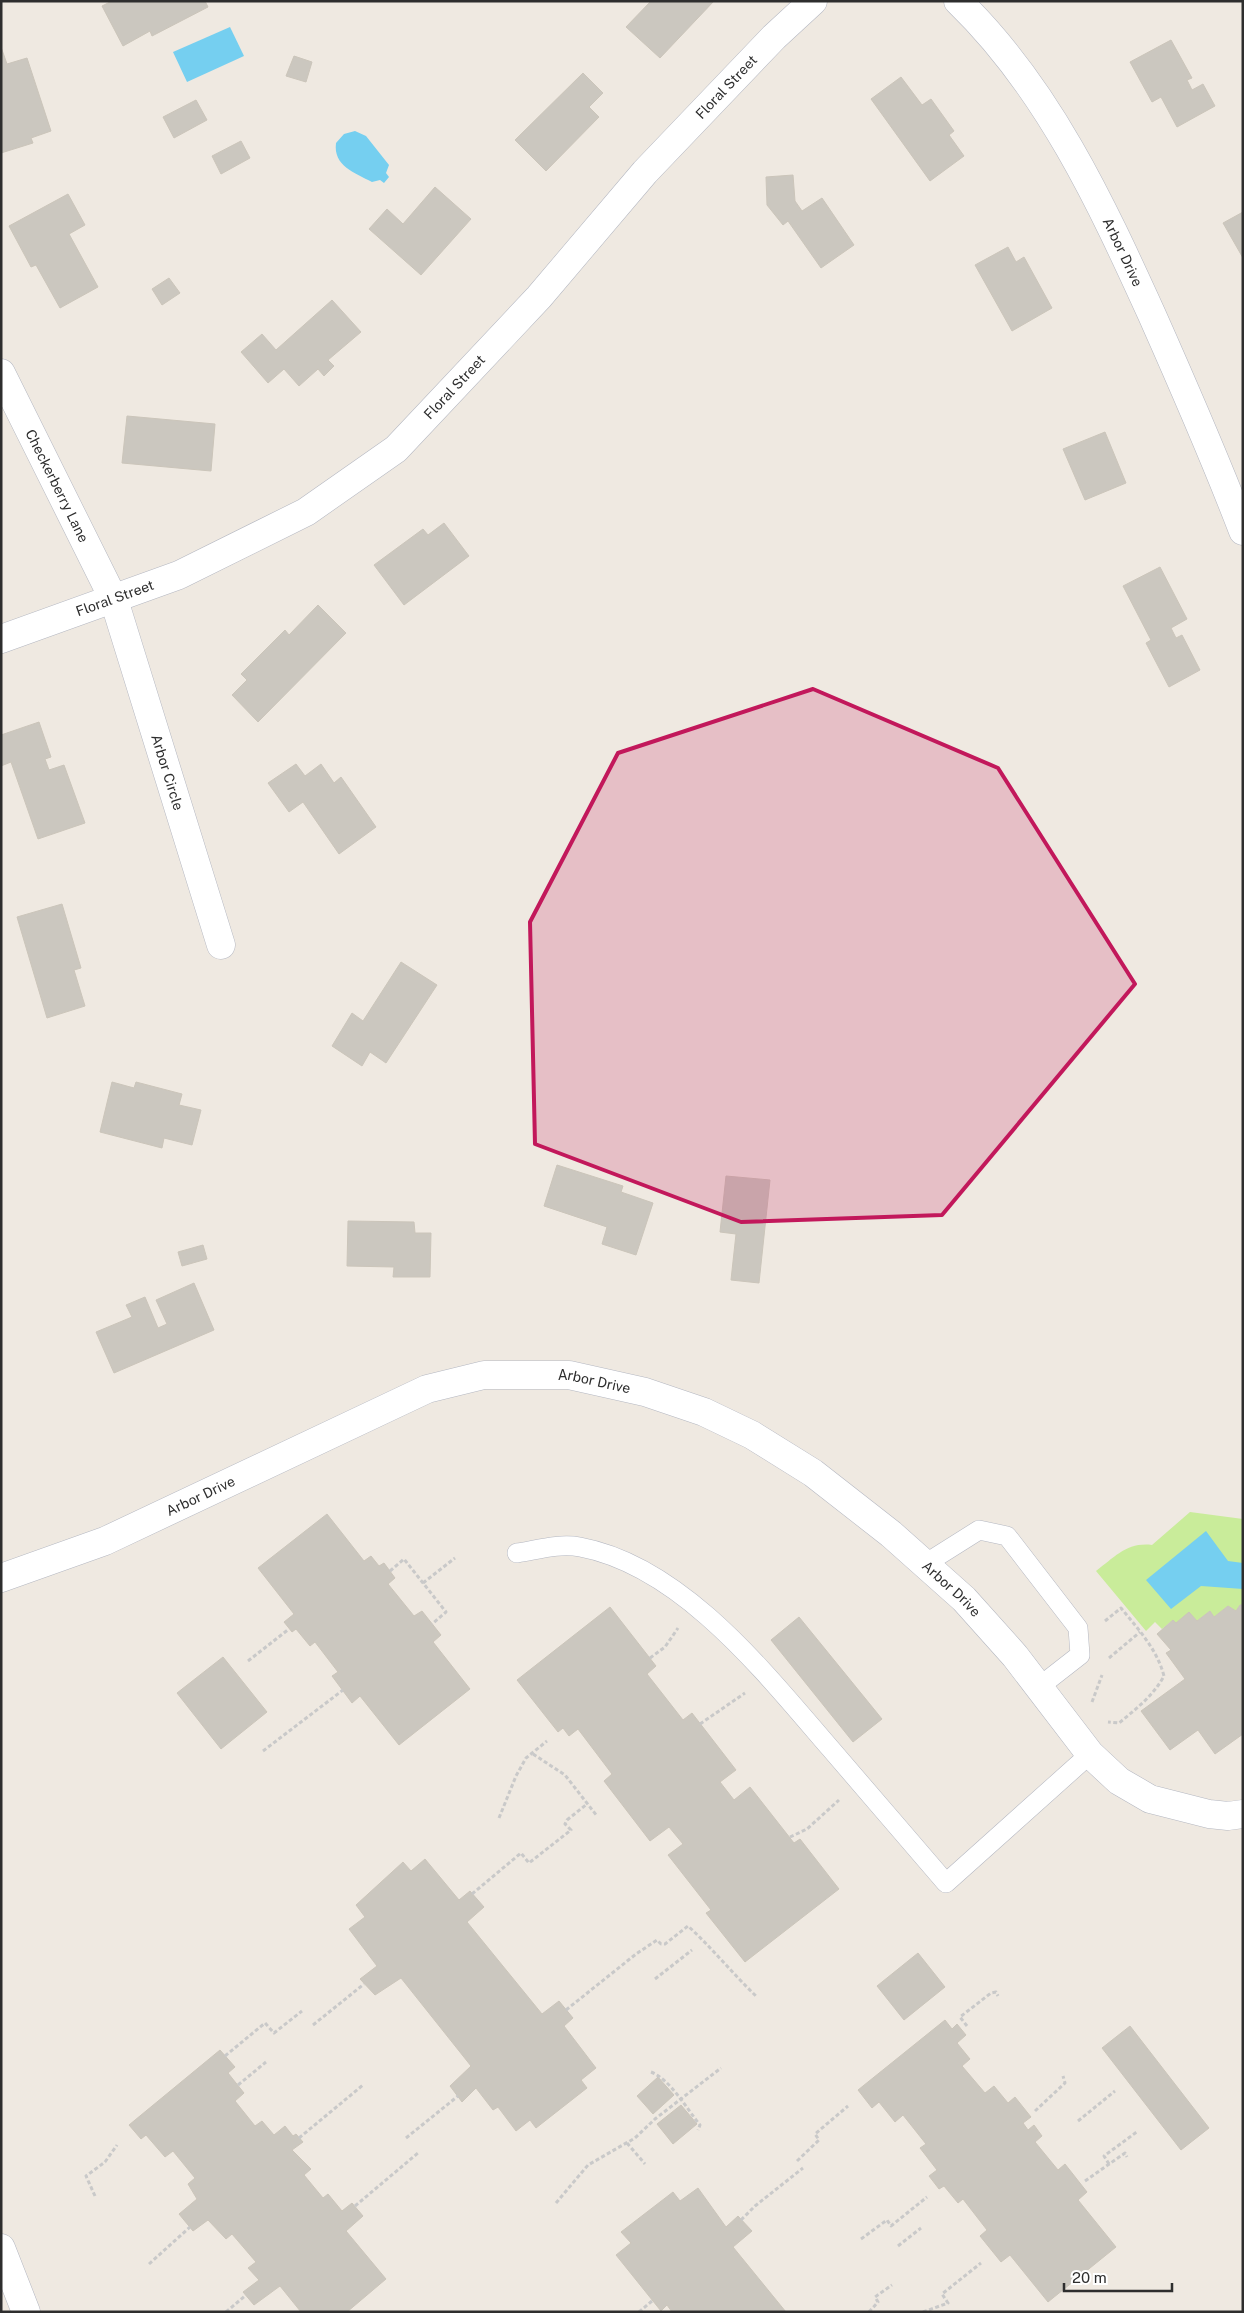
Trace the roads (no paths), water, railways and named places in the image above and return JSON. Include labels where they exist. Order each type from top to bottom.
[{"type":"street","name":"Floral Street","points":[[1,639],[114,600],[179,575],[306,512],[396,449],[539,297],[645,172],[774,37],[813,1]]},
{"type":"street","name":"Arbor Drive","points":[[958,1],[976,18],[1026,79],[1055,121],[1129,264],[1214,453],[1243,531]]},
{"type":"street","name":"Checkerberry Lane","points":[[1,373],[114,600]]},
{"type":"street","name":"Arbor Circle","points":[[114,600],[221,945]]},
{"type":"street","name":"Arbor Drive","points":[[1,1578],[105,1541],[427,1389],[484,1375],[569,1375],[646,1392],[704,1412],[752,1435],[813,1473],[891,1534],[964,1599],[1015,1656],[1090,1754],[1119,1781],[1150,1799],[1209,1814],[1228,1816],[1243,1814]]},
{"type":"street","points":[[1,2248],[26,2312]]},
{"type":"lane","points":[[925,1564],[979,1530],[1008,1536],[1078,1628],[1080,1655],[1039,1687]]},
{"type":"lane","points":[[517,1553],[560,1545],[580,1547],[618,1557],[649,1572],[691,1601],[770,1678],[946,1883],[1090,1754]]},
{"type":"water","points":[[230,27],[244,56],[187,82],[173,52]]},
{"type":"water","points":[[355,131],[366,136],[389,165],[386,173],[389,177],[384,183],[380,180],[372,182],[346,168],[338,158],[336,143],[344,134]]},
{"type":"water","points":[[1206,1531],[1228,1561],[1243,1563],[1243,1589],[1201,1586],[1171,1609],[1146,1580]]}]
